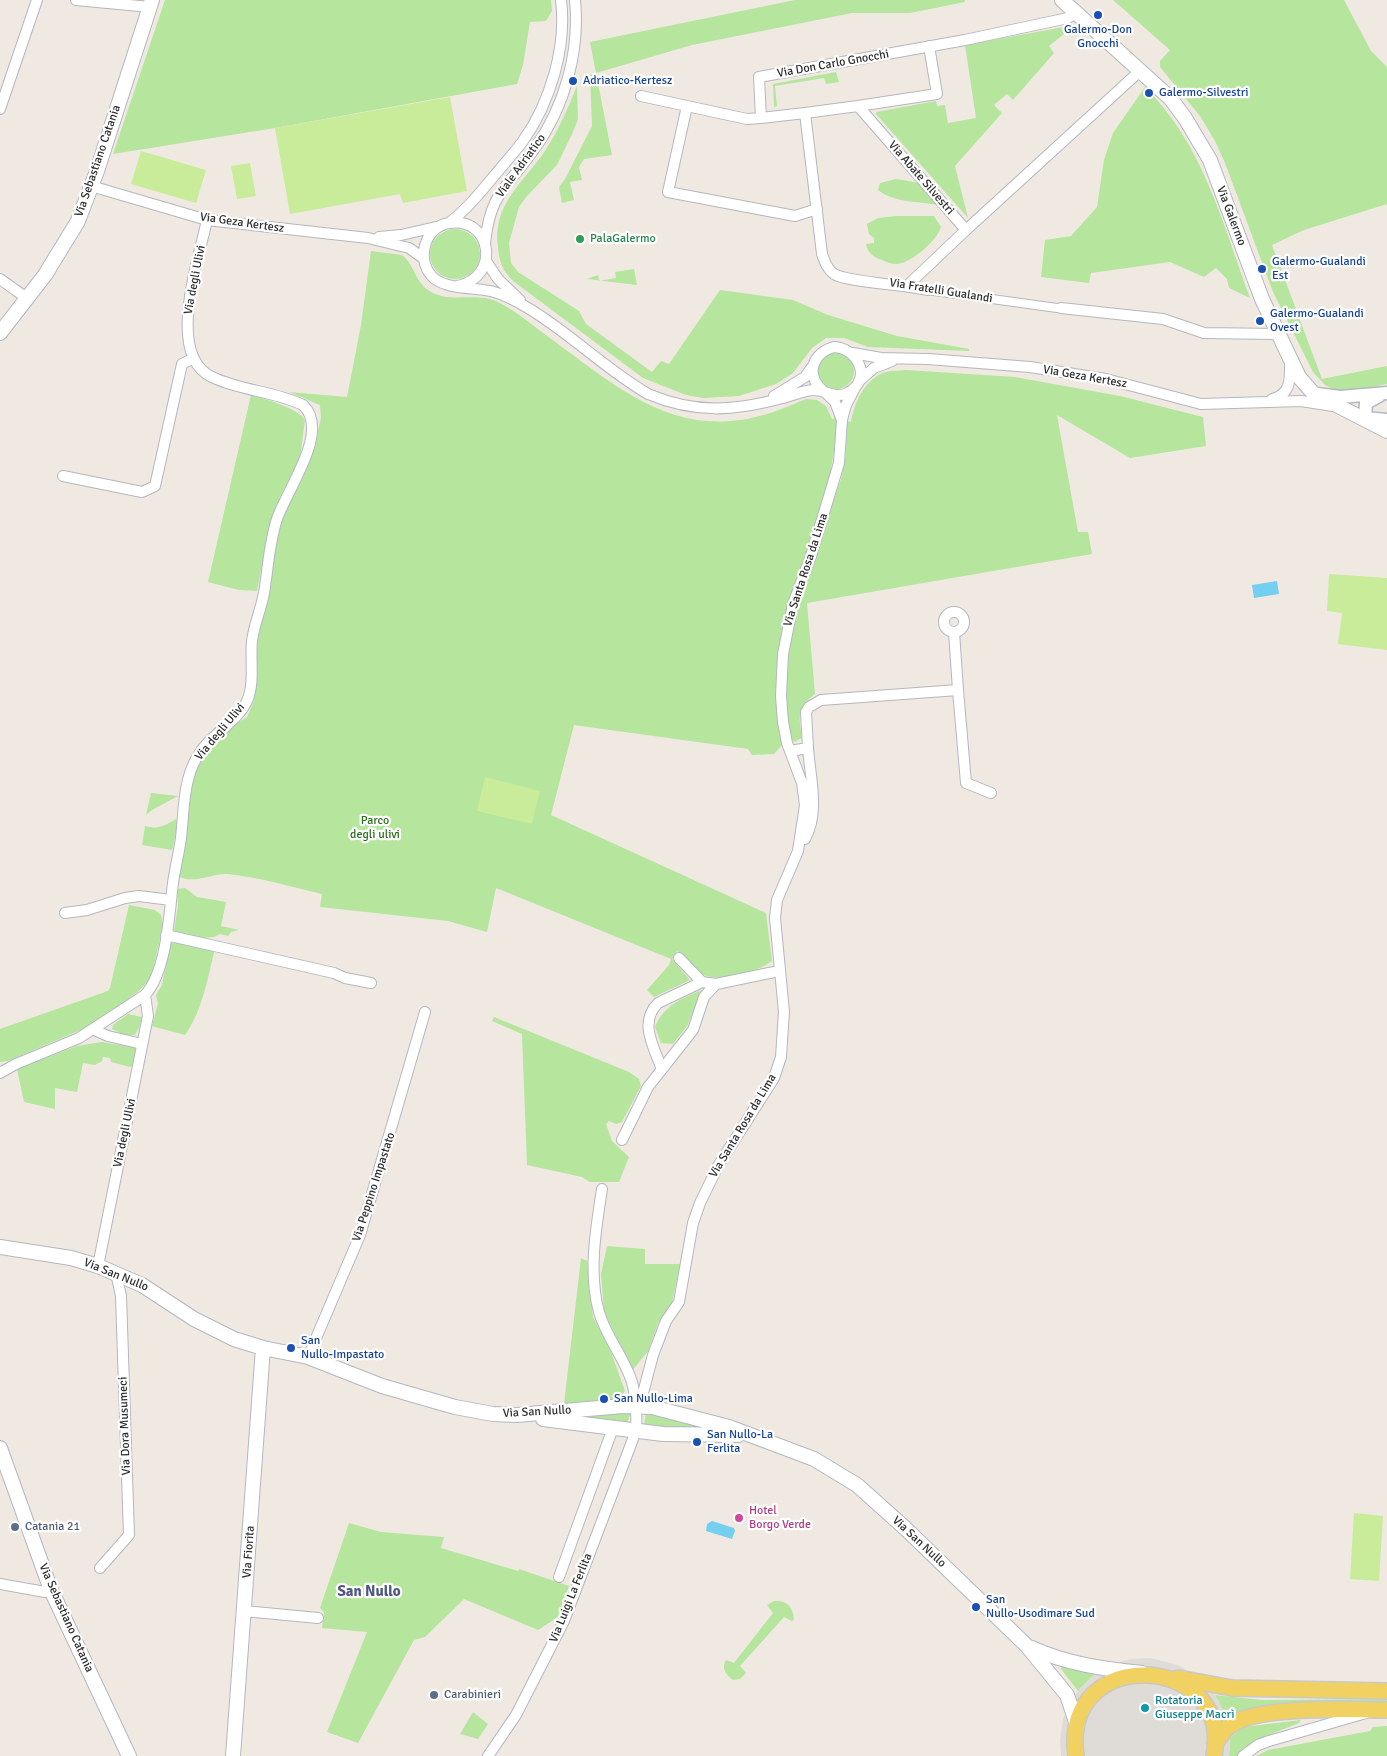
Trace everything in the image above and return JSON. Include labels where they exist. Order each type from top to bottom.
[{"type":"main road","name":"Via Galermo","points":[[1062,0],[1141,70],[1170,98],[1185,118],[1210,160],[1262,299],[1299,377],[1313,393],[1340,408],[1365,418],[1387,431]]},
{"type":"main road","name":"Via Sebastiano Catania","points":[[0,333],[28,299],[78,221],[151,3]]},
{"type":"main road","name":"Via San Nullo","points":[[0,1247],[71,1258],[98,1266],[160,1294],[211,1328],[263,1348],[308,1357],[382,1386],[455,1407],[493,1414],[516,1415],[636,1406],[652,1407],[751,1435],[814,1459],[857,1486],[913,1535],[1027,1646]]},
{"type":"main road","name":"Via Fiorita","points":[[233,1756],[263,1348]]},
{"type":"main road","points":[[516,1415],[663,1434],[751,1435]]},
{"type":"main road","name":"Via Sebastiano Catania","points":[[0,1448],[51,1590],[129,1756]]},
{"type":"main road","points":[[1027,1646],[1046,1655],[1080,1664],[1147,1673],[1232,1688],[1387,1691]]},
{"type":"main road","points":[[1027,1646],[1067,1695],[1077,1725],[1076,1756]]},
{"type":"main road","points":[[1077,1725],[1084,1708],[1103,1687],[1120,1678],[1147,1673]]},
{"type":"main road","points":[[1164,1676],[1182,1684],[1204,1705],[1212,1724],[1214,1750]]},
{"type":"main road","points":[[1214,1750],[1230,1726],[1251,1717],[1303,1711],[1382,1710]]},
{"type":"street","points":[[0,109],[36,0]]},
{"type":"street","points":[[76,0],[151,3]]},
{"type":"street","name":"Viale Adriatico","points":[[445,224],[483,189],[516,150],[538,115],[555,67],[561,34],[560,0]]},
{"type":"street","name":"Viale Adriatico","points":[[485,245],[489,217],[496,198],[544,136],[564,90],[574,50],[576,26],[575,0]]},
{"type":"street","name":"Via Don Carlo Gnocchi","points":[[761,118],[759,77],[1068,18],[1076,13]]},
{"type":"street","points":[[641,96],[747,119],[805,113],[937,94],[929,46]]},
{"type":"street","points":[[908,284],[1141,70]]},
{"type":"street","points":[[687,106],[668,192],[796,216],[817,210],[805,113]]},
{"type":"street","name":"Via Abate Silvestri","points":[[858,106],[966,230]]},
{"type":"street","name":"Via Geza Kertesz","points":[[91,186],[207,220],[368,238]]},
{"type":"street","name":"Via Fratelli Gualandi","points":[[817,210],[822,254],[828,268],[844,278],[908,284],[927,290],[1059,308],[1163,319],[1204,333],[1278,334]]},
{"type":"street","name":"Via degli Ulivi","points":[[98,1266],[148,1016],[146,995],[155,980],[166,935],[188,778],[198,754],[238,713],[247,700],[252,641],[264,595],[272,538],[284,501],[308,452],[314,421],[309,410],[304,405],[211,377],[192,359],[188,342],[188,319],[191,293],[207,220]]},
{"type":"street","points":[[368,238],[401,235],[457,222],[471,227],[482,238],[485,245],[486,261],[498,279],[528,308],[635,386],[666,402],[708,410],[744,407],[803,392],[825,392],[842,395],[874,368],[902,359]]},
{"type":"street","points":[[445,224],[429,236],[423,250],[423,258],[435,279],[450,286],[493,292],[528,308]]},
{"type":"street","points":[[368,238],[409,248],[423,258]]},
{"type":"street","points":[[458,286],[466,284],[479,275],[486,261]]},
{"type":"street","points":[[0,279],[28,299]]},
{"type":"street","points":[[765,401],[798,382],[812,367],[818,356],[828,348],[840,347],[852,352],[860,362],[857,384],[846,405],[842,420]]},
{"type":"street","name":"Via Geza Kertesz","points":[[852,352],[870,357],[1030,367],[1116,381],[1201,404],[1266,401],[1301,402],[1340,408]]},
{"type":"street","points":[[63,476],[142,492],[155,486],[182,364],[192,359]]},
{"type":"street","points":[[1266,401],[1286,391],[1290,380],[1290,361]]},
{"type":"street","points":[[812,367],[814,381],[835,402],[842,420]]},
{"type":"street","points":[[1313,393],[1340,397],[1387,393]]},
{"type":"street","points":[[1387,393],[1368,400],[1365,407],[1365,418],[1387,420]]},
{"type":"street","name":"Via Santa Rosa da Lima","points":[[636,1406],[642,1397],[653,1355],[666,1322],[679,1302],[693,1223],[700,1203],[718,1166],[768,1088],[778,1068],[783,1043],[784,1012],[779,971],[776,908],[798,851],[805,816],[805,796],[790,752],[781,706],[781,675],[787,630],[793,604],[835,480],[839,463],[842,420]]},
{"type":"street","points":[[954,632],[966,783],[990,794]]},
{"type":"street","points":[[798,851],[812,822],[812,798],[805,718],[809,707],[814,702],[833,698],[958,690]]},
{"type":"street","points":[[790,752],[808,748]]},
{"type":"street","points":[[65,913],[87,910],[139,896],[171,900]]},
{"type":"street","points":[[166,935],[371,983]]},
{"type":"street","points":[[679,958],[702,982]]},
{"type":"street","points":[[662,1067],[647,1028],[651,1013],[658,1003],[702,982],[716,984],[779,971]]},
{"type":"street","points":[[622,1140],[648,1087],[693,1030],[704,997],[716,984]]},
{"type":"street","points":[[0,1073],[16,1064],[94,1030],[146,995]]},
{"type":"street","name":"Via Peppino Impastato","points":[[308,1357],[360,1235],[425,1012]]},
{"type":"street","points":[[94,1030],[108,1036],[142,1044]]},
{"type":"street","points":[[602,1190],[596,1232],[594,1273],[597,1304],[604,1326],[632,1383],[636,1406],[636,1431]]},
{"type":"street","name":"Via Dora Musumeci","points":[[100,1568],[130,1535],[120,1296],[116,1273]]},
{"type":"street","points":[[589,1409],[586,1416],[589,1425]]},
{"type":"street","points":[[559,1577],[613,1428]]},
{"type":"street","name":"Via Luigi La Ferlita","points":[[488,1756],[516,1715],[564,1621],[636,1431]]},
{"type":"street","points":[[0,1584],[45,1592],[51,1590]]},
{"type":"street","points":[[244,1611],[318,1618]]},
{"type":"street","points":[[1243,1756],[1258,1745],[1269,1741],[1382,1710]]},
{"type":"green space","points":[[165,0],[551,0],[552,11],[546,21],[530,22],[523,65],[517,84],[275,128],[113,154]]},
{"type":"green space","points":[[795,0],[965,0],[965,2],[910,13],[852,13],[692,45],[596,73],[590,42]]},
{"type":"green space","points":[[1113,0],[1344,0],[1371,51],[1387,67],[1387,204],[1304,230],[1272,245],[1322,379],[1387,366],[1387,384],[1357,390],[1335,390],[1325,385],[1313,372],[1273,292],[1215,141],[1200,116],[1160,67],[1160,61],[1170,50]]},
{"type":"green space","points":[[1075,25],[1049,46],[1054,53],[1013,100],[1007,94],[994,105],[1002,113],[955,166],[968,218],[876,112],[936,101],[937,106],[945,105],[948,123],[976,118],[965,45]]},
{"type":"green space","points":[[836,72],[839,82],[826,84],[824,78],[775,86],[777,106],[774,107],[773,84]]},
{"type":"green space","points":[[596,73],[612,155],[584,159],[579,167],[582,180],[570,182],[574,200],[562,203],[559,187],[592,126],[590,75]]},
{"type":"green space","points":[[577,86],[578,119],[557,165],[519,207],[509,243],[511,263],[518,272],[579,311],[586,324],[652,372],[661,361],[669,364],[720,290],[793,300],[828,315],[897,336],[969,349],[969,351],[868,347],[844,338],[826,338],[812,348],[793,373],[776,384],[739,396],[703,398],[686,395],[643,378],[513,281],[504,270],[499,257],[497,232],[504,207],[550,143]]},
{"type":"green space","points":[[1145,87],[1165,110],[1197,160],[1220,213],[1250,298],[1229,288],[1227,279],[1216,268],[1204,277],[1170,262],[1091,273],[1089,283],[1041,277],[1045,240],[1071,236],[1097,207],[1104,160],[1113,133]]},
{"type":"green space","points":[[450,97],[467,191],[403,203],[400,194],[290,214],[275,128]]},
{"type":"green space","points":[[141,151],[206,170],[196,203],[131,184]]},
{"type":"green space","points":[[250,163],[256,196],[237,199],[231,166]]},
{"type":"green space","points":[[896,179],[920,183],[937,205],[891,197],[878,190],[880,183]]},
{"type":"green space","points":[[934,216],[941,227],[939,233],[929,245],[916,256],[903,263],[893,264],[874,256],[868,250],[866,244],[874,243],[874,238],[869,234],[867,224],[878,218]]},
{"type":"green space","points":[[455,229],[469,233],[476,240],[480,254],[476,268],[469,275],[455,279],[441,275],[434,268],[430,254],[434,240],[441,233]]},
{"type":"green space","name":"Parco degli ulivi","points":[[371,251],[402,255],[424,286],[436,294],[445,297],[489,299],[498,302],[627,393],[652,406],[678,416],[705,421],[735,421],[767,414],[806,399],[817,400],[826,406],[832,419],[834,419],[834,413],[837,421],[826,493],[816,528],[789,602],[779,648],[778,680],[782,745],[774,754],[752,755],[748,749],[574,725],[551,815],[766,913],[772,961],[766,965],[740,975],[721,978],[712,977],[704,975],[697,970],[677,951],[672,959],[690,980],[654,997],[647,990],[669,965],[671,959],[496,888],[487,932],[448,921],[320,907],[322,894],[251,877],[222,874],[190,879],[178,876],[193,775],[208,748],[227,730],[247,717],[254,701],[255,646],[270,591],[273,555],[282,515],[314,449],[321,418],[320,405],[289,392],[347,397],[361,325]]},
{"type":"green space","points":[[634,269],[637,285],[601,281],[616,278],[615,272]]},
{"type":"green space","points":[[598,275],[599,280],[587,279]]},
{"type":"green space","points":[[836,353],[843,354],[849,358],[853,364],[853,378],[849,384],[843,388],[836,389],[829,388],[823,384],[819,378],[818,371],[819,364],[823,358],[829,354]]},
{"type":"green space","points":[[906,370],[1015,377],[1120,396],[1203,417],[1206,446],[1130,458],[1057,415],[1078,532],[1088,532],[1092,554],[807,603],[815,694],[802,708],[800,718],[802,738],[794,742],[791,738],[787,703],[787,670],[791,638],[808,574],[841,479],[846,455],[847,421],[851,422],[858,399],[866,385],[886,372]]},
{"type":"green space","points":[[251,395],[289,408],[305,420],[300,458],[280,497],[269,528],[257,591],[239,590],[208,582]]},
{"type":"green space","points":[[1329,574],[1387,578],[1387,650],[1338,644],[1342,613],[1327,611]]},
{"type":"green space","points":[[485,777],[540,791],[532,824],[477,811]]},
{"type":"green space","points":[[151,793],[178,796],[146,815]]},
{"type":"green space","points":[[176,819],[178,825],[172,850],[142,845],[145,826],[158,827]]},
{"type":"green space","points":[[185,888],[197,897],[226,902],[221,926],[239,930],[231,932],[228,936],[220,934],[214,937],[202,938],[174,931],[178,905],[177,889]]},
{"type":"green space","points":[[129,905],[155,910],[161,915],[163,924],[152,974],[147,982],[139,991],[90,1026],[8,1061],[0,1062],[0,1029],[108,991]]},
{"type":"green space","points":[[170,943],[213,950],[214,953],[200,1006],[185,1035],[152,1026],[158,1003],[156,995],[162,985]]},
{"type":"green space","points":[[702,990],[687,1026],[673,1044],[661,1043],[655,1027],[663,1013],[680,1000]]},
{"type":"green space","points":[[128,1014],[142,1017],[135,1035],[125,1035],[112,1029],[113,1025]]},
{"type":"green space","points":[[494,1017],[629,1072],[639,1079],[641,1086],[622,1122],[616,1124],[609,1121],[606,1124],[612,1141],[629,1157],[619,1182],[590,1182],[582,1177],[527,1165],[522,1034],[492,1021]]},
{"type":"green space","points":[[102,1042],[136,1048],[133,1065],[130,1067],[111,1062],[110,1058],[103,1057],[102,1061],[95,1065],[83,1063],[77,1092],[55,1088],[55,1109],[24,1102],[17,1069],[77,1046]]},
{"type":"green space","points":[[607,1246],[645,1249],[645,1264],[680,1264],[672,1303],[658,1323],[648,1351],[632,1371],[604,1311],[601,1274]]},
{"type":"green space","points":[[581,1258],[587,1261],[593,1317],[611,1352],[625,1391],[620,1399],[564,1404]]},
{"type":"green space","points":[[631,1412],[627,1424],[591,1418],[592,1414]]},
{"type":"green space","points":[[646,1412],[709,1429],[644,1425]]},
{"type":"green space","points":[[1354,1513],[1383,1516],[1379,1581],[1350,1579]]},
{"type":"green space","points":[[349,1523],[381,1532],[444,1537],[441,1548],[518,1571],[519,1569],[569,1586],[558,1617],[538,1630],[464,1599],[425,1637],[414,1640],[358,1743],[327,1732],[367,1632],[322,1628],[324,1612],[320,1608]]},
{"type":"green space","points":[[774,1601],[786,1603],[791,1608],[794,1619],[792,1621],[784,1617],[740,1666],[746,1673],[740,1679],[733,1680],[725,1672],[726,1660],[734,1663],[773,1613],[767,1605]]},
{"type":"green space","points":[[1062,1665],[1096,1673],[1078,1691],[1061,1669]]},
{"type":"green space","points":[[1215,1695],[1262,1700],[1387,1699],[1387,1703],[1254,1709],[1228,1716],[1225,1715]]},
{"type":"green space","points":[[473,1712],[488,1724],[478,1739],[460,1734]]},
{"type":"green space","points":[[1301,1720],[1299,1723],[1256,1740],[1237,1756],[1229,1756],[1230,1738],[1243,1727]]},
{"type":"green space","points":[[1387,1726],[1387,1756],[1256,1756],[1268,1750],[1370,1731],[1373,1727]]},
{"type":"shaded area","name":"Rotatoria Giuseppe Macrì","points":[[1150,1658],[1178,1665],[1195,1675],[1209,1687],[1219,1701],[1227,1722],[1230,1738],[1229,1756],[1061,1756],[1060,1740],[1063,1719],[1080,1688],[1096,1673],[1113,1664],[1131,1659]]},
{"type":"water","points":[[1277,581],[1279,594],[1254,598],[1252,585]]},
{"type":"water","points":[[712,1521],[734,1528],[735,1531],[732,1539],[706,1531],[707,1524]]},
{"type":"place","name":"Galermo-Don Gnocchi","points":[[1098,15]]},
{"type":"place","name":"Adriatico-Kertesz","points":[[573,81]]},
{"type":"place","name":"Galermo-Silvestri","points":[[1149,93]]},
{"type":"place","name":"PalaGalermo","points":[[580,239]]},
{"type":"place","name":"Galermo-Gualandi Est","points":[[1262,269]]},
{"type":"place","name":"Galermo-Gualandi Ovest","points":[[1260,321]]},
{"type":"place","name":"San Nullo-Impastato","points":[[291,1348]]},
{"type":"place","name":"San Nullo-Lima","points":[[604,1399]]},
{"type":"place","name":"San Nullo-La Ferlita","points":[[697,1442]]},
{"type":"place","name":"Hotel Borgo Verde","points":[[739,1518]]},
{"type":"place","name":"Catania 21","points":[[15,1527]]},
{"type":"place","name":"San Nullo-Usodimare Sud","points":[[976,1607]]},
{"type":"place","name":"Carabinieri","points":[[434,1695]]},
{"type":"place","name":"Rotatoria Giuseppe Macrì","points":[[1145,1708]]},
{"type":"district","name":"San Nullo","points":[[369,1592]]}]
